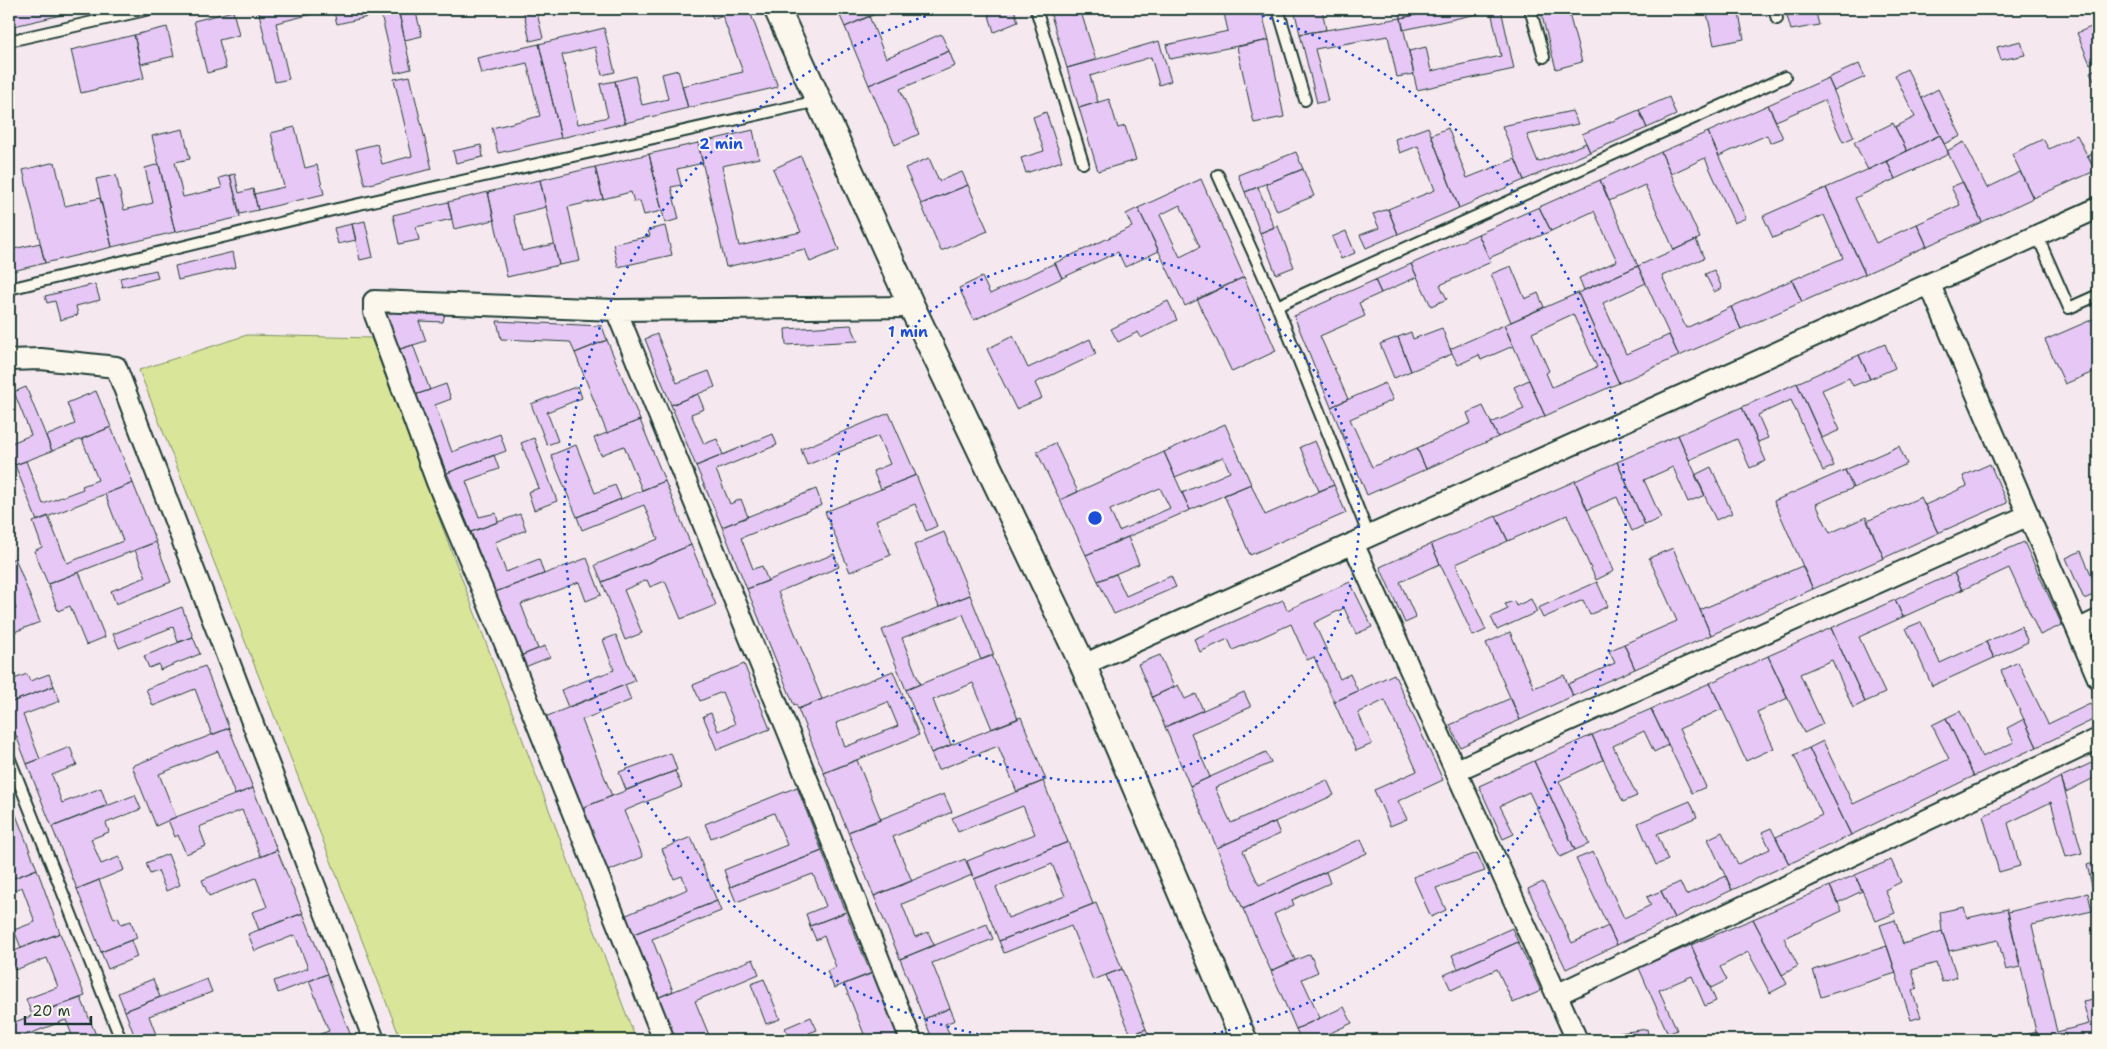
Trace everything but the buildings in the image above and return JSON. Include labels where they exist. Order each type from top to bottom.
[{"type":"street","points":[[777,9],[912,307],[1083,665],[1244,1040]]},
{"type":"street","points":[[1083,665],[2098,208]]},
{"type":"street","points":[[1930,285],[2098,678]]},
{"type":"street","points":[[664,1040],[504,641],[437,482],[374,312],[374,301],[616,310],[912,307]]},
{"type":"street","points":[[616,310],[790,736],[911,1040]]},
{"type":"street","points":[[9,360],[41,359],[116,367],[374,1040]]},
{"type":"street","points":[[1457,770],[2029,515]]},
{"type":"street","points":[[1361,540],[1457,770],[1577,1040]]},
{"type":"street","points":[[2078,630],[2098,620]]},
{"type":"street","points":[[1558,994],[2098,739]]},
{"type":"lane","points":[[9,41],[150,9]]},
{"type":"lane","points":[[1036,9],[1083,163]]},
{"type":"lane","points":[[1278,9],[1305,100]]},
{"type":"lane","points":[[1530,9],[1544,57]]},
{"type":"lane","points":[[1774,9],[1777,19]]},
{"type":"lane","points":[[1277,306],[1785,77]]},
{"type":"lane","points":[[9,289],[347,207],[818,101]]},
{"type":"lane","points":[[1218,175],[1277,306],[1361,540]]},
{"type":"lane","points":[[2037,235],[2069,308],[2098,296]]},
{"type":"lane","points":[[9,756],[121,1040]]},
{"type":"green space","points":[[247,335],[371,338],[636,1040],[401,1040],[139,370]]}]
